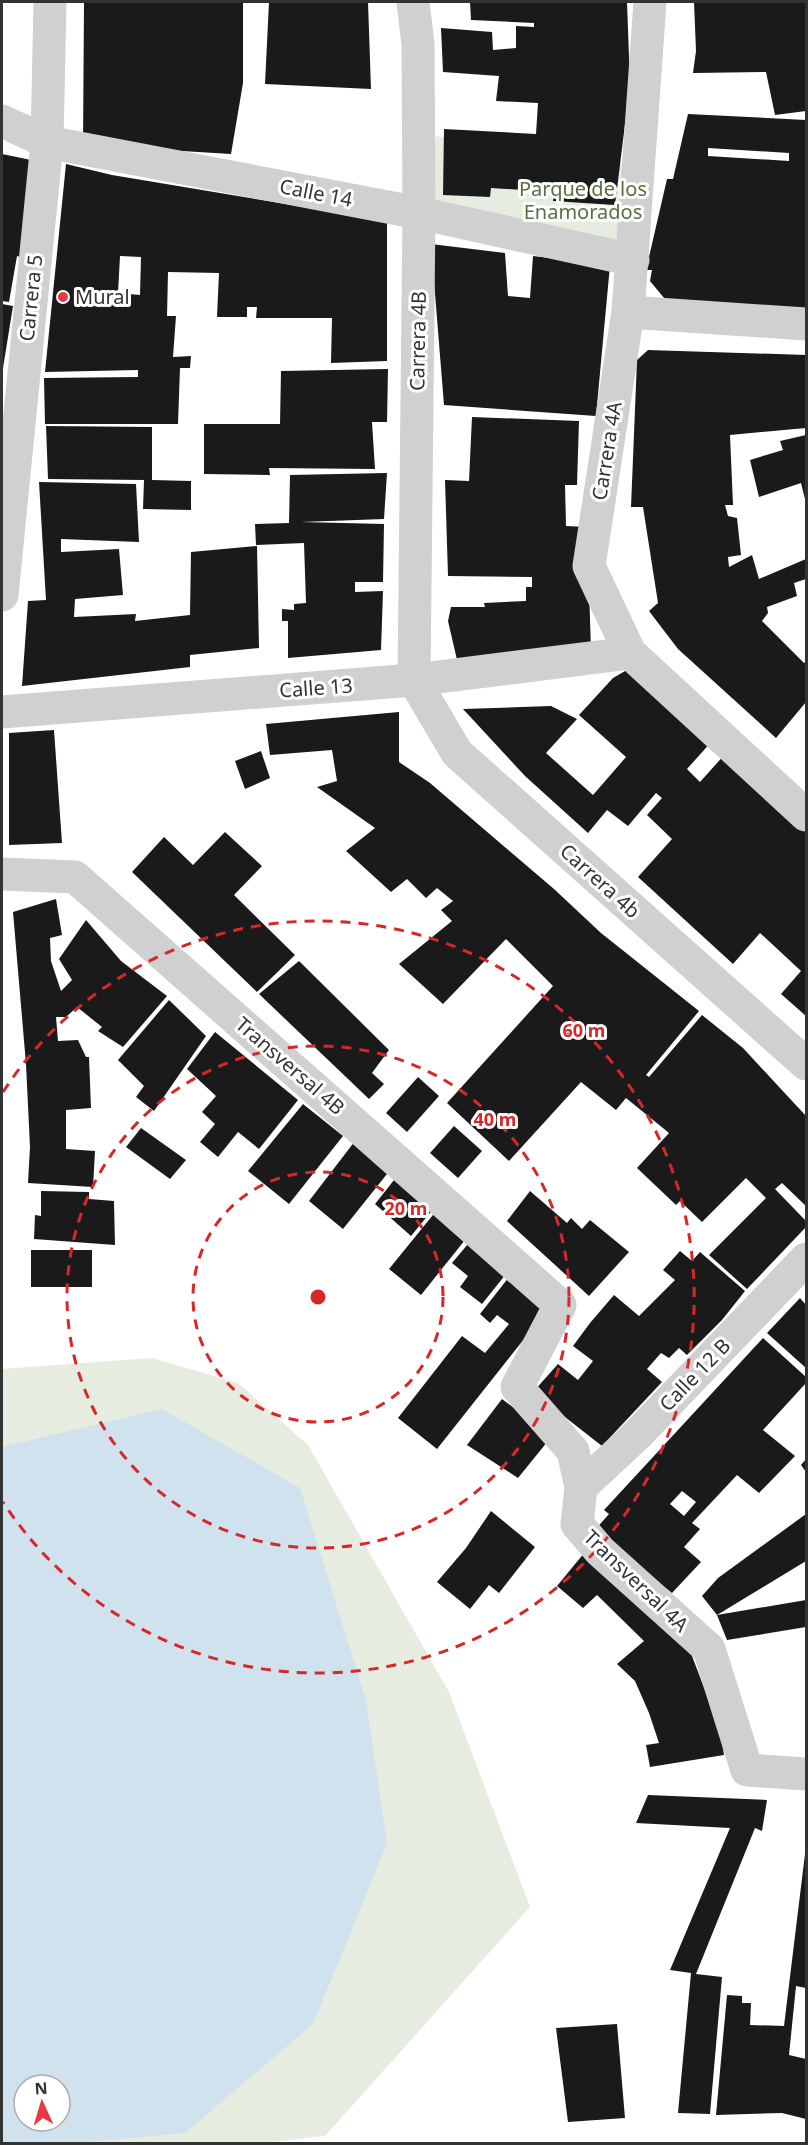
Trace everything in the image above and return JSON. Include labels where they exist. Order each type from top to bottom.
[{"type":"street","name":"Carrera 5","points":[[2,595],[47,142],[50,2]]},
{"type":"street","name":"Carrera 4B","points":[[413,2],[418,44],[419,213],[414,680]]},
{"type":"street","name":"Carrera 4A","points":[[650,2],[628,312],[589,566],[630,653],[807,816]]},
{"type":"street","name":"Calle 14","points":[[2,121],[47,142],[419,213],[633,260]]},
{"type":"street","points":[[628,312],[807,324]]},
{"type":"street","name":"Calle 13","points":[[2,712],[414,680],[630,653]]},
{"type":"street","name":"Carrera 4b","points":[[414,680],[457,753],[807,1064]]},
{"type":"street","name":"Transversal 4B","points":[[2,874],[75,877],[560,1305]]},
{"type":"street","name":"Calle 12 B","points":[[581,1487],[637,1435],[807,1259]]},
{"type":"street","name":"Transversal 4A","points":[[560,1305],[517,1387],[573,1451],[581,1487],[577,1524],[600,1551],[709,1649],[747,1770],[807,1774]]},
{"type":"green space","name":"Parque de los Enamorados","points":[[436,136],[625,165],[621,249],[426,199]]},
{"type":"green space","points":[[152,1358],[238,1383],[308,1445],[449,1692],[530,1907],[325,2136],[254,2144],[2,2144],[2,1369]]},
{"type":"water","points":[[162,1409],[300,1488],[366,1700],[387,1844],[313,2024],[185,2133],[75,2143],[2,2143],[2,1447]]},
{"type":"building","points":[[84,2],[243,2],[243,83],[231,154],[83,145]]},
{"type":"building","points":[[269,2],[368,2],[371,89],[265,84]]},
{"type":"building","points":[[470,2],[627,2],[630,84],[615,205],[553,201],[554,192],[491,188],[490,197],[443,195],[444,129],[536,134],[538,103],[496,101],[499,76],[443,72],[441,28],[492,32],[493,50],[516,48],[516,26],[534,27],[534,23],[471,20]]},
{"type":"building","points":[[694,2],[806,2],[806,111],[775,115],[766,72],[693,73],[696,51]]},
{"type":"building","points":[[688,114],[806,120],[806,319],[669,304],[650,281],[652,270],[646,270],[667,179],[673,179]],"holes":[[[708,148],[789,153],[789,161],[708,156]]]},
{"type":"building","points":[[2,154],[36,161],[20,257],[17,256],[9,302],[2,301]]},
{"type":"building","points":[[66,164],[112,175],[328,211],[387,218],[387,361],[331,363],[332,318],[256,318],[257,307],[247,307],[247,317],[217,317],[219,273],[168,272],[167,316],[176,316],[173,357],[191,356],[190,368],[180,368],[178,424],[45,424],[44,378],[138,377],[138,370],[45,372]],"holes":[[[120,256],[141,257],[140,295],[118,293]]]},
{"type":"building","points":[[431,244],[505,253],[508,296],[530,298],[533,256],[610,265],[596,416],[444,405]]},
{"type":"building","points":[[2,304],[13,306],[3,368],[2,368]]},
{"type":"building","points":[[648,350],[806,355],[806,428],[730,435],[733,505],[725,505],[728,516],[737,518],[741,555],[728,557],[729,567],[752,555],[759,579],[806,559],[806,579],[794,583],[797,596],[767,607],[768,613],[762,621],[804,663],[806,661],[806,702],[776,738],[678,649],[649,611],[658,603],[643,507],[631,507],[637,360]]},
{"type":"building","points":[[388,369],[387,422],[372,422],[375,469],[269,468],[270,475],[204,474],[204,424],[280,424],[281,371]]},
{"type":"building","points":[[472,417],[579,421],[577,485],[565,485],[566,526],[587,527],[591,650],[458,664],[448,621],[451,607],[485,607],[484,603],[526,601],[526,587],[532,587],[532,577],[448,576],[445,480],[469,481]]},
{"type":"building","points":[[46,426],[152,427],[152,480],[191,481],[191,510],[143,509],[144,480],[48,479]]},
{"type":"building","points":[[806,435],[806,503],[801,483],[759,497],[750,460],[783,450],[780,441]]},
{"type":"building","points":[[387,473],[384,519],[301,522],[384,524],[383,582],[355,582],[355,592],[383,591],[381,650],[288,658],[288,621],[282,621],[282,609],[294,610],[294,604],[306,603],[304,543],[256,545],[255,524],[289,523],[290,475]]},
{"type":"building","points":[[39,482],[136,484],[139,542],[61,539],[61,552],[119,549],[123,595],[75,599],[74,617],[136,614],[135,621],[190,615],[191,552],[257,546],[259,648],[190,655],[190,667],[22,686],[28,601],[46,600]]},
{"type":"building","points":[[632,667],[713,740],[687,769],[700,782],[726,753],[806,829],[806,1016],[781,994],[801,971],[760,933],[733,964],[638,877],[672,839],[647,815],[662,798],[656,793],[628,826],[607,810],[588,833],[525,776],[463,709],[551,706],[577,719],[546,753],[593,795],[626,757],[579,715],[613,678]]},
{"type":"building","points":[[399,712],[399,762],[430,783],[554,889],[601,933],[699,1011],[646,1075],[649,1077],[702,1015],[743,1048],[806,1116],[806,1206],[782,1183],[775,1189],[806,1221],[806,1227],[747,1289],[709,1255],[766,1198],[746,1178],[702,1222],[680,1201],[676,1205],[637,1168],[669,1133],[626,1098],[616,1110],[581,1082],[509,1161],[447,1103],[553,986],[506,939],[443,1004],[399,964],[452,921],[441,910],[453,901],[437,888],[426,898],[407,879],[391,892],[346,851],[375,828],[317,787],[337,781],[332,750],[270,755],[266,724]]},
{"type":"building","points":[[54,730],[62,843],[9,845],[9,733]]},
{"type":"building","points":[[261,751],[270,778],[245,789],[235,761]]},
{"type":"building","points":[[225,832],[262,866],[234,895],[295,955],[257,992],[132,872],[164,837],[193,865]]},
{"type":"building","points":[[56,899],[62,935],[50,938],[51,961],[61,991],[72,980],[59,959],[86,920],[121,961],[167,996],[123,1047],[98,1031],[102,1027],[77,1007],[66,1017],[56,1017],[58,1041],[78,1040],[86,1057],[89,1057],[91,1108],[66,1110],[66,1149],[95,1151],[93,1187],[28,1183],[30,1147],[26,1064],[13,912]]},
{"type":"building","points":[[299,961],[389,1050],[372,1073],[384,1084],[369,1099],[259,994]]},
{"type":"building","points":[[169,1000],[206,1036],[154,1111],[136,1097],[144,1086],[118,1060]]},
{"type":"building","points":[[215,1032],[298,1100],[259,1149],[238,1132],[218,1157],[200,1142],[215,1124],[202,1112],[216,1096],[187,1069]]},
{"type":"building","points":[[418,1077],[439,1096],[407,1132],[386,1113]]},
{"type":"building","points":[[303,1104],[343,1136],[289,1204],[248,1171]]},
{"type":"building","points":[[454,1126],[482,1151],[458,1178],[430,1153]]},
{"type":"building","points":[[141,1128],[186,1160],[170,1179],[126,1147]]},
{"type":"building","points":[[355,1141],[391,1169],[343,1229],[309,1201]]},
{"type":"building","points":[[398,1175],[434,1208],[411,1236],[375,1204]]},
{"type":"building","points":[[41,1191],[89,1192],[89,1199],[114,1201],[115,1245],[34,1239],[35,1215],[41,1216]]},
{"type":"building","points":[[530,1191],[567,1223],[571,1218],[582,1229],[590,1220],[629,1252],[589,1296],[507,1221]]},
{"type":"building","points":[[437,1210],[469,1235],[421,1295],[389,1269]]},
{"type":"building","points":[[473,1238],[510,1269],[482,1304],[460,1287],[468,1276],[452,1263]]},
{"type":"building","points":[[31,1250],[92,1250],[92,1287],[31,1287]]},
{"type":"building","points":[[680,1251],[692,1261],[700,1252],[745,1291],[722,1320],[687,1355],[679,1348],[669,1358],[661,1353],[647,1369],[662,1382],[602,1446],[533,1392],[558,1364],[578,1380],[593,1361],[573,1346],[590,1323],[614,1295],[639,1316],[675,1280],[663,1270]]},
{"type":"building","points":[[513,1272],[551,1305],[437,1449],[398,1418],[462,1336],[485,1353],[509,1324],[497,1315],[490,1323],[480,1314]]},
{"type":"building","points":[[800,1298],[806,1305],[806,1368],[767,1333]]},
{"type":"building","points":[[763,1338],[806,1377],[806,1383],[763,1430],[795,1456],[759,1493],[737,1475],[692,1523],[700,1529],[684,1547],[701,1562],[672,1593],[594,1531],[609,1514],[604,1510]],"holes":[[[682,1491],[696,1502],[684,1516],[670,1504]]]},
{"type":"building","points":[[502,1399],[552,1436],[518,1478],[467,1445]]},
{"type":"building","points":[[806,1459],[806,1472],[801,1465]]},
{"type":"building","points":[[491,1511],[535,1547],[499,1593],[489,1585],[470,1609],[437,1582],[466,1548]]},
{"type":"building","points":[[806,1514],[806,1561],[717,1615],[702,1596],[718,1578]]},
{"type":"building","points":[[585,1552],[689,1648],[720,1730],[724,1755],[650,1767],[646,1745],[659,1743],[635,1681],[617,1664],[644,1641],[597,1595],[583,1608],[557,1586]]},
{"type":"building","points":[[806,1600],[806,1627],[727,1640],[717,1615]]},
{"type":"building","points":[[648,1795],[767,1800],[762,1831],[755,1828],[696,1974],[722,1977],[710,2114],[678,2113],[691,1973],[670,1970],[730,1828],[636,1823]]},
{"type":"building","points":[[805,1854],[806,1988],[796,1986],[789,2055],[806,2059],[806,2119],[782,2113],[716,2115],[727,1995],[742,1996],[742,2003],[751,2003],[750,2025],[784,2026]]},
{"type":"building","points":[[617,2024],[625,2118],[568,2122],[556,2028]]},
{"type":"place","name":"Mural","points":[[63,297]]}]
